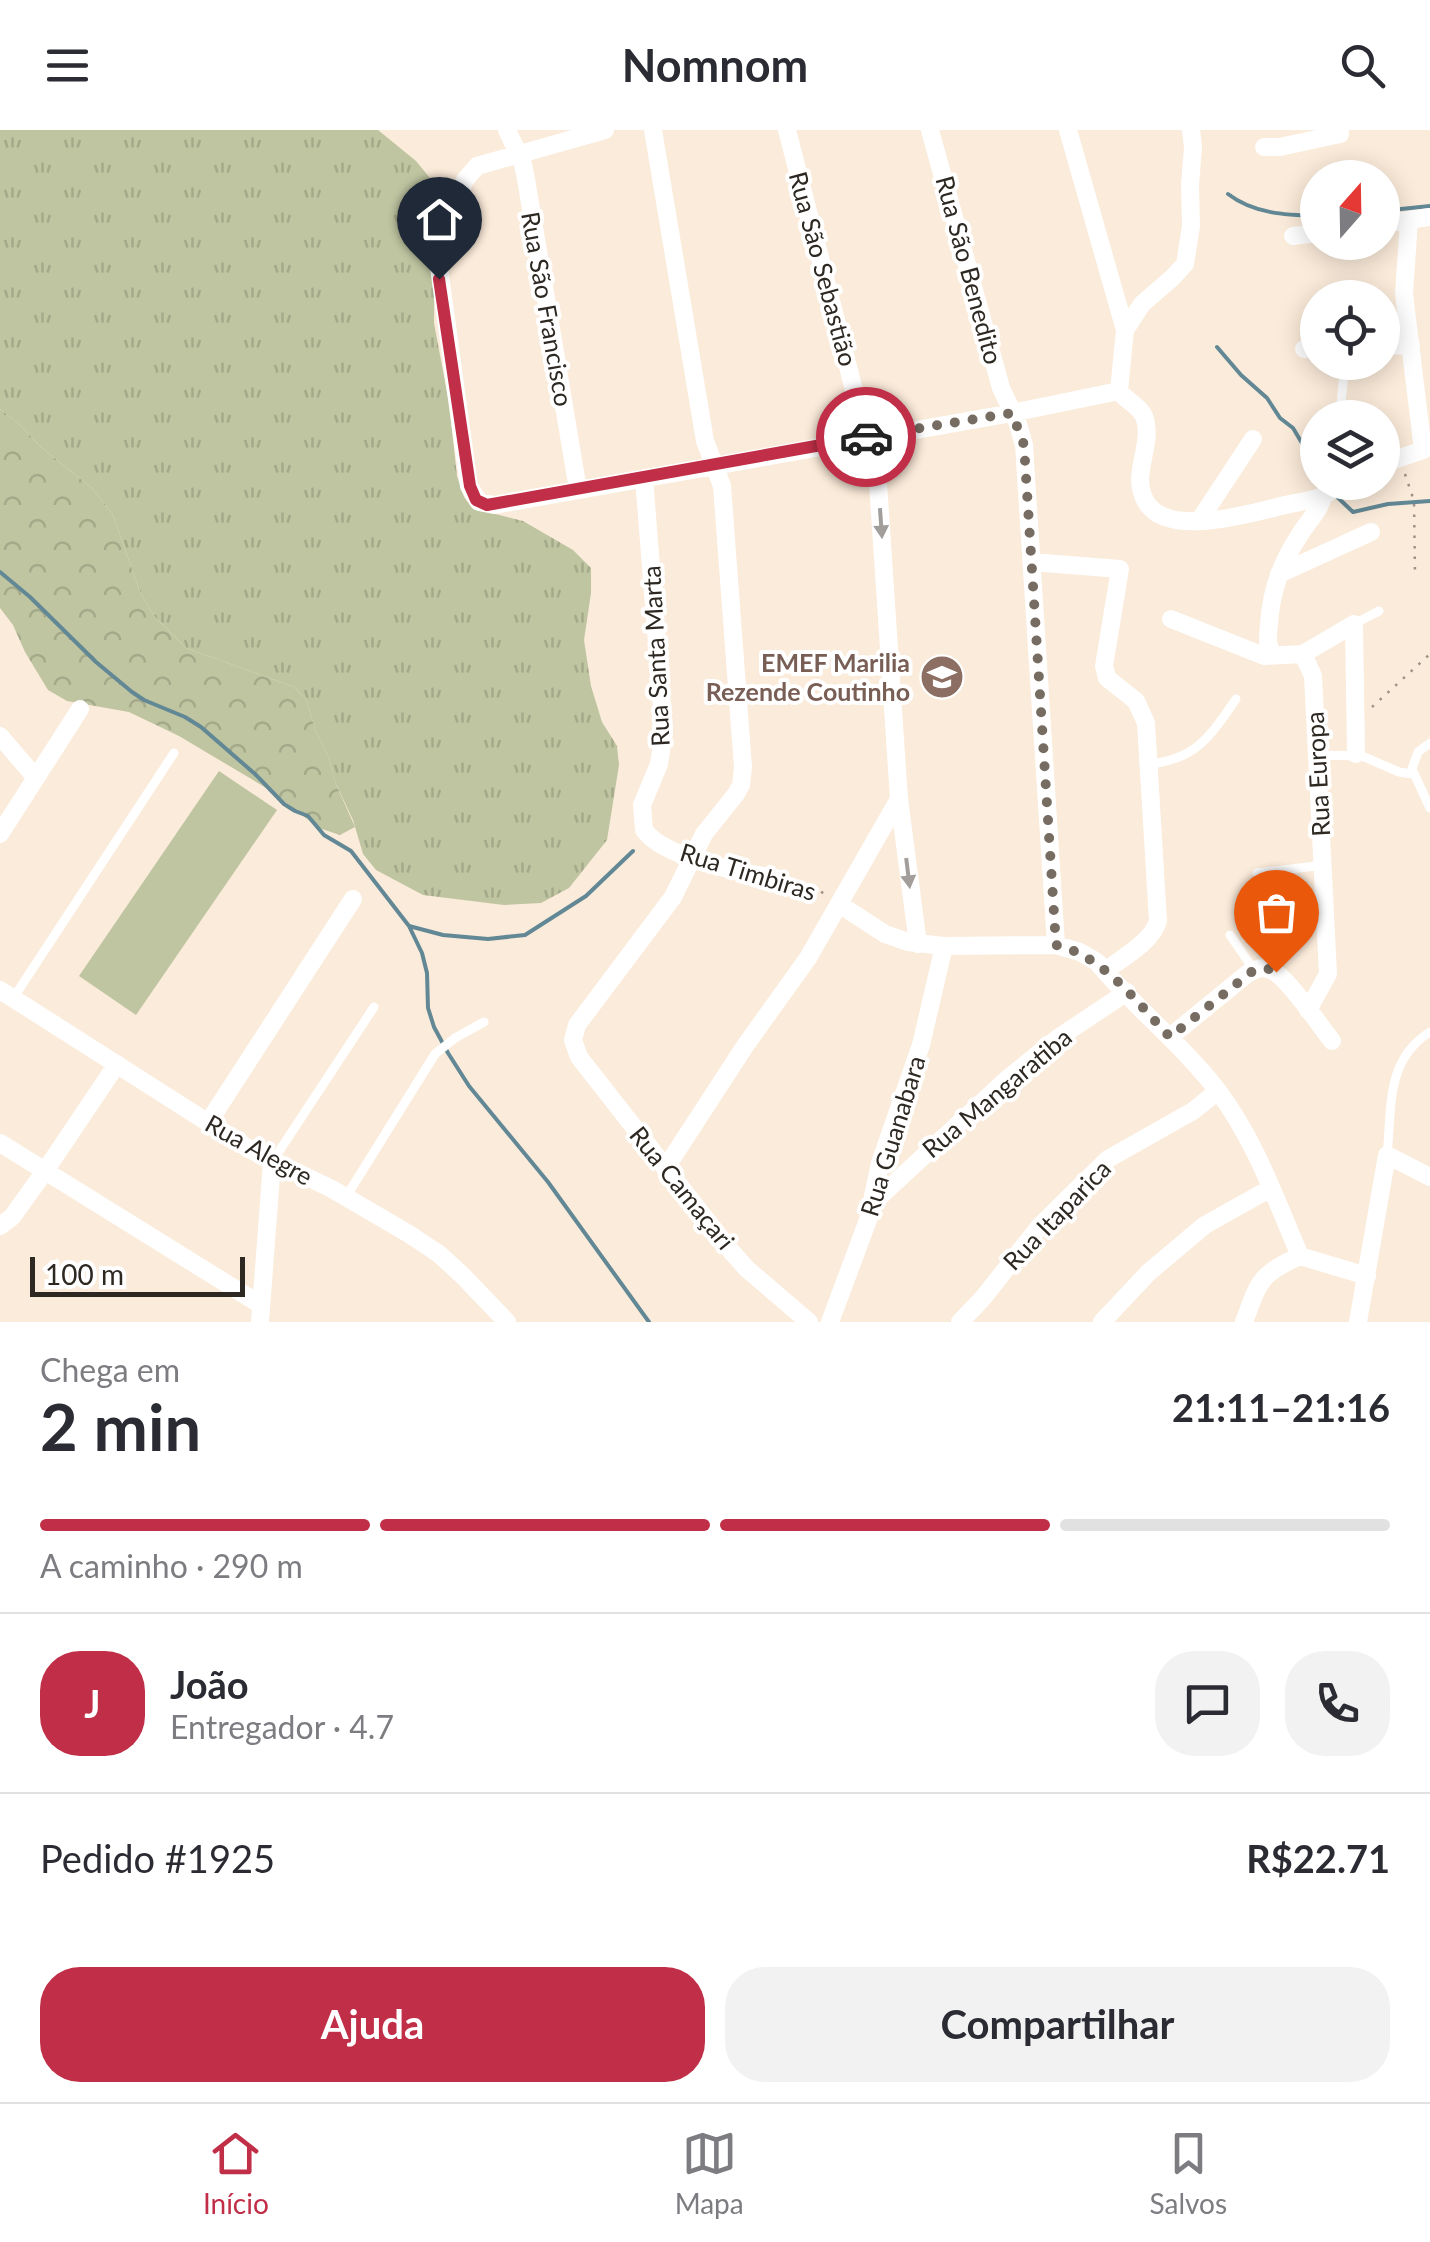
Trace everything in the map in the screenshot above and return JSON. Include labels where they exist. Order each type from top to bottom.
[{"type":"street","name":"Rua São Francisco","points":[[507,130],[526,179],[578,490]]},
{"type":"street","points":[[605,130],[477,166],[465,180],[444,236],[439,279],[470,486],[476,500],[494,505],[1119,392]]},
{"type":"street","points":[[653,130],[705,441],[722,486],[743,767],[736,794],[704,834],[692,858]]},
{"type":"street","name":"Rua São Sebastião","points":[[787,130],[878,484],[899,800],[918,944]]},
{"type":"street","name":"Rua São Benedito","points":[[930,130],[1001,388],[1024,445],[1056,945]]},
{"type":"street","points":[[1068,130],[1125,330],[1119,392],[1145,418],[1140,479],[1147,502],[1161,516],[1199,521],[1307,500]]},
{"type":"street","points":[[1125,330],[1142,304],[1185,264],[1190,226],[1191,130]]},
{"type":"street","points":[[1264,147],[1291,145],[1340,134],[1340,130]]},
{"type":"street","points":[[1400,221],[1430,216]]},
{"type":"street","points":[[1400,459],[1426,451],[1404,294],[1409,220]]},
{"type":"street","points":[[1293,236],[1300,235]]},
{"type":"street","points":[[1400,345],[1411,345]]},
{"type":"street","points":[[1199,521],[1253,439]]},
{"type":"street","name":"Rua Santa Marta","points":[[644,478],[664,732],[660,764],[642,805],[644,830]]},
{"type":"street","points":[[1273,654],[1268,648],[1268,631],[1279,574],[1298,536],[1323,500]]},
{"type":"street","points":[[1279,574],[1370,532]]},
{"type":"street","points":[[1032,562],[1120,569],[1105,672],[1136,701],[1146,723],[1158,920],[1146,940],[1105,972]]},
{"type":"street","points":[[1172,619],[1257,655],[1303,654],[1354,624],[1356,754]]},
{"type":"street","name":"Rua Europa","points":[[1303,654],[1313,676],[1328,974],[1308,1010]]},
{"type":"street","points":[[3,823],[80,708]]},
{"type":"street","points":[[0,736],[36,778]]},
{"type":"street","points":[[665,1170],[745,1046],[808,958],[899,800]]},
{"type":"street","name":"Rua Timbiras","points":[[644,830],[655,841],[692,858],[776,878]]},
{"type":"street","name":"Rua Camaçari","points":[[692,858],[673,897],[577,1025],[573,1040],[579,1057],[730,1250],[808,1322]]},
{"type":"street","points":[[208,1123],[353,899]]},
{"type":"street","name":"Rua Timbiras","points":[[839,904],[885,934],[918,944],[1056,945],[1096,962],[1170,1037],[1238,1119],[1300,1256]]},
{"type":"street","name":"Rua Guanabara","points":[[830,1322],[864,1234],[880,1163],[926,1024],[944,946]]},
{"type":"street","points":[[1170,1037],[1254,970],[1269,969],[1276,972],[1332,1041]]},
{"type":"street","name":"Rua Mangaratiba","points":[[873,1202],[1006,1080],[1058,1038],[1127,992]]},
{"type":"street","name":"Rua Alegre","points":[[6,994],[272,1162],[346,1196],[438,1254],[507,1322]]},
{"type":"street","points":[[0,1226],[12,1217],[46,1171],[116,1064]]},
{"type":"street","name":"Rua Itaparica","points":[[960,1322],[1039,1227],[1108,1158],[1193,1111],[1218,1091]]},
{"type":"street","points":[[0,1143],[261,1314],[272,1162]]},
{"type":"street","points":[[1358,1322],[1387,1154],[1430,1177]]},
{"type":"street","points":[[1102,1322],[1148,1273],[1205,1225],[1271,1188]]},
{"type":"street","points":[[1244,1322],[1262,1278],[1300,1256],[1367,1276]]},
{"type":"lane","points":[[1354,624],[1379,611]]},
{"type":"lane","points":[[1150,764],[1194,750],[1236,700]]},
{"type":"lane","points":[[1430,743],[1416,756],[1412,769],[1430,808]]},
{"type":"lane","points":[[6,994],[174,753]]},
{"type":"lane","points":[[1318,755],[1356,754],[1412,774]]},
{"type":"lane","points":[[1258,873],[1324,865]]},
{"type":"lane","points":[[1230,936],[1254,970]]},
{"type":"lane","points":[[272,1162],[374,1007]]},
{"type":"lane","points":[[346,1196],[435,1054],[484,1022]]},
{"type":"lane","points":[[1387,1154],[1394,1080],[1404,1056],[1430,1032]]},
{"type":"path","points":[[1400,477],[1414,501],[1415,573]]},
{"type":"path","points":[[1355,722],[1430,654]]},
{"type":"path","name":"Rua Timbiras","points":[[776,878],[817,889],[839,904]]},
{"type":"green space","points":[[0,130],[378,130],[416,161],[435,184],[434,323],[457,476],[464,497],[472,508],[523,521],[573,550],[591,568],[584,640],[591,686],[602,722],[617,746],[619,765],[607,840],[569,888],[541,903],[504,905],[423,895],[376,870],[363,854],[306,699],[294,687],[186,648],[154,616],[140,592],[113,515],[92,488],[0,409]]},
{"type":"green space","points":[[0,409],[101,499],[113,515],[140,592],[154,616],[186,648],[294,687],[306,699],[355,827],[340,835],[319,828],[268,789],[179,736],[129,712],[67,701],[48,690],[0,608]]},
{"type":"green space","points":[[219,771],[277,810],[136,1015],[79,976]]},
{"type":"waterway","points":[[1228,194],[1259,209],[1300,215]]},
{"type":"waterway","points":[[1400,209],[1430,206]]},
{"type":"waterway","points":[[1217,347],[1267,398],[1300,440]]},
{"type":"waterway","points":[[1340,500],[1353,512],[1430,501]]},
{"type":"waterway","points":[[0,572],[132,692],[201,727],[284,804],[308,816],[324,835],[351,851],[409,926],[422,953],[428,1008],[448,1053],[649,1322]]},
{"type":"waterway","points":[[409,926],[443,935],[488,939],[525,935],[586,896],[633,851]]},
{"type":"way so far","points":[[866,437],[1012,413],[1018,424],[1024,445],[1056,945],[1096,962],[1170,1037],[1254,970],[1276,972]]},
{"type":"place","name":"EMEF Marilia Rezende Coutinho","points":[[942,677]]},
{"type":"route","points":[[439,279],[470,486],[476,500],[487,505],[866,437]]}]
